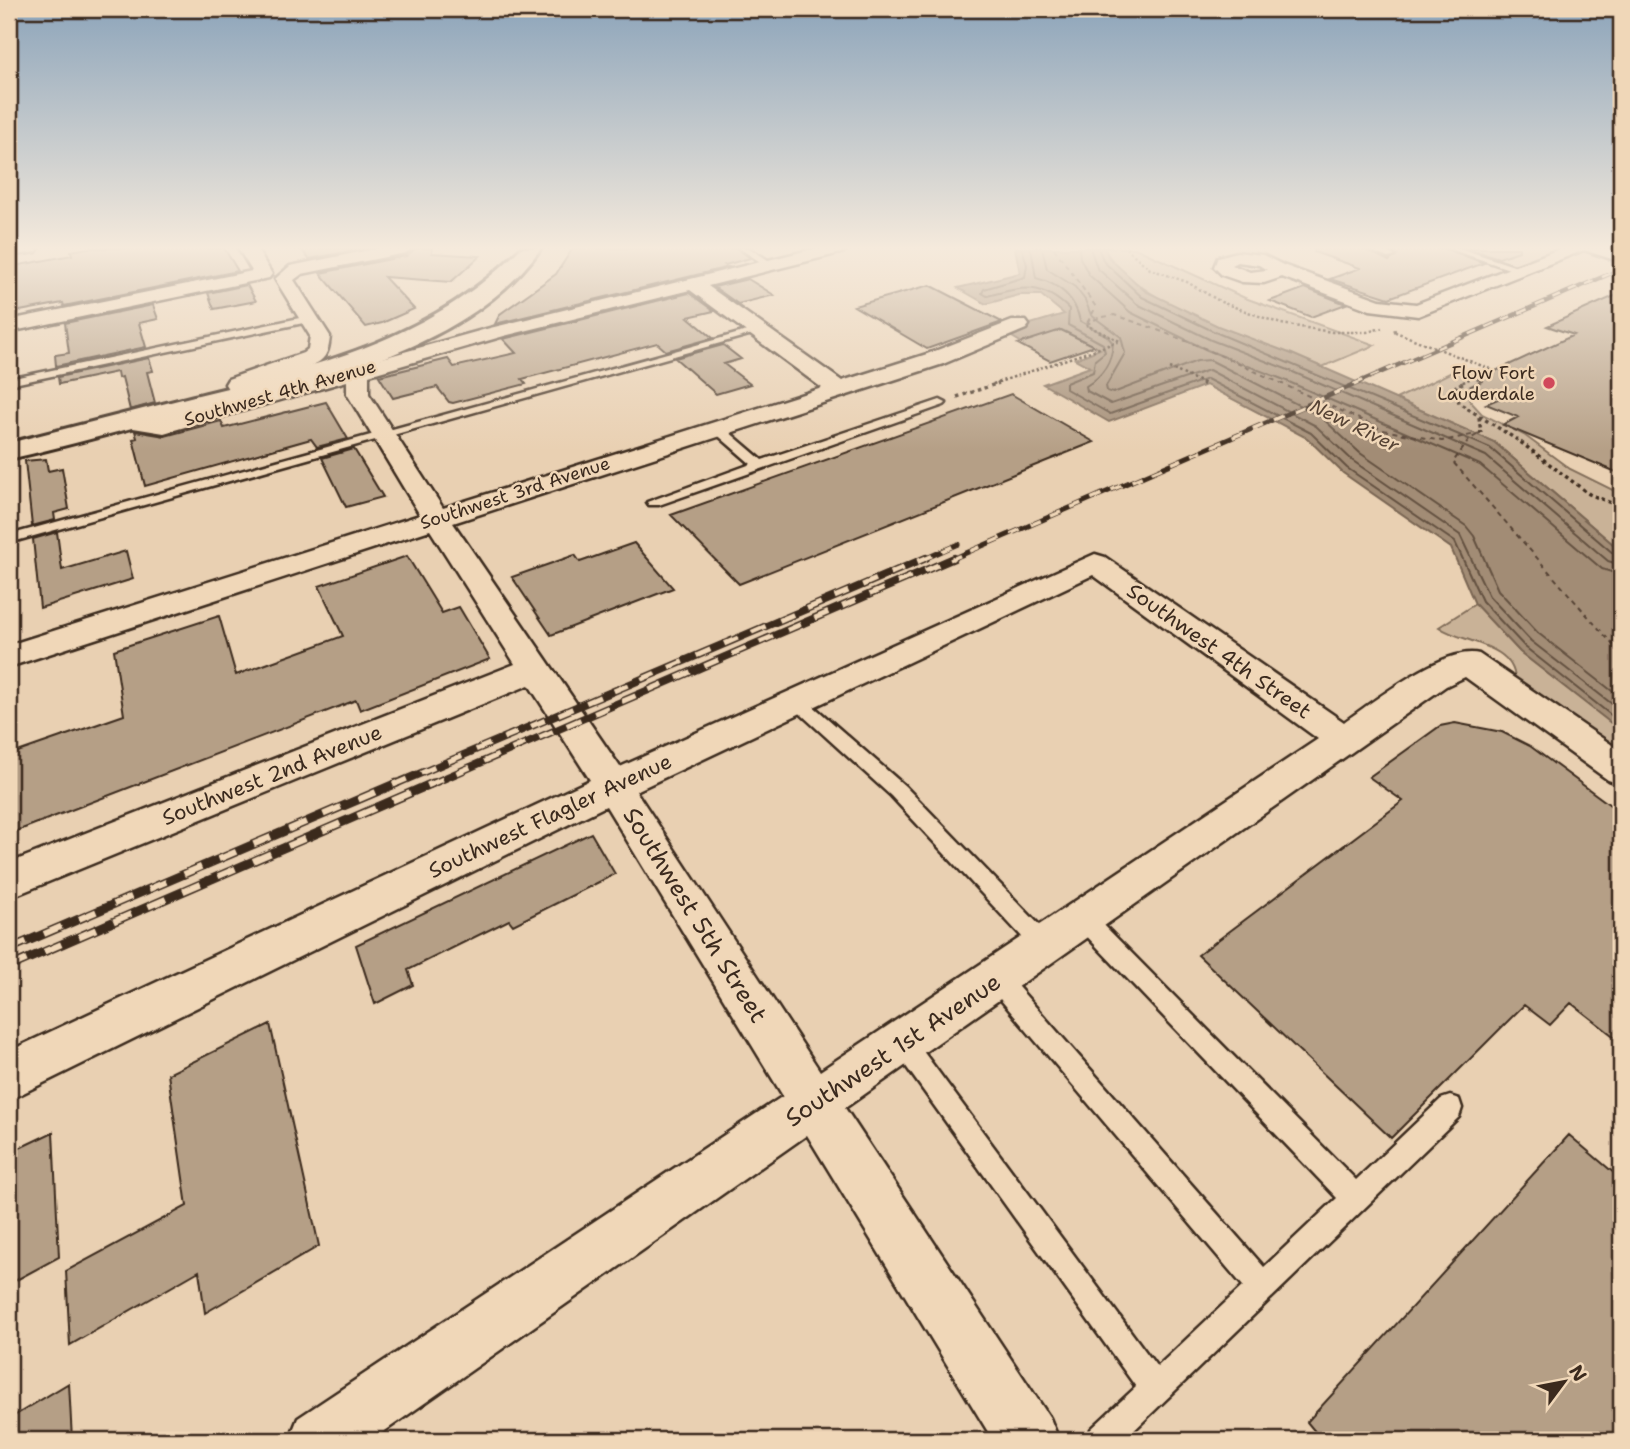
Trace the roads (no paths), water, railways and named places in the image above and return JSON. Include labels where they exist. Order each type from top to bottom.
[{"type":"main road","name":"Southwest 4th Avenue","points":[[9,451],[295,378],[387,346],[448,316]]},
{"type":"street","points":[[9,326],[60,316]]},
{"type":"street","points":[[175,409],[186,400],[312,358],[318,350],[320,336],[307,316]]},
{"type":"street","name":"Southwest 4th Avenue","points":[[129,421],[164,426],[345,382],[565,316]]},
{"type":"street","points":[[737,316],[838,389]]},
{"type":"street","name":"Southwest 3rd Avenue","points":[[9,656],[935,359],[1019,325]]},
{"type":"street","name":"Southwest 5th Street","points":[[345,382],[383,433],[613,786],[1028,1440]]},
{"type":"street","name":"Southwest Flagler Avenue","points":[[9,1076],[613,786],[1095,563]]},
{"type":"street","name":"Southwest 4th Street","points":[[1095,563],[1343,739]]},
{"type":"street","name":"Southwest 1st Avenue","points":[[329,1438],[1434,678],[1467,662],[1621,770]]},
{"type":"street","name":"Southwest 2nd Avenue","points":[[9,881],[535,670]]},
{"type":"lane","points":[[9,382],[309,319]]},
{"type":"lane","points":[[9,539],[758,331]]},
{"type":"lane","points":[[654,502],[940,402]]},
{"type":"lane","points":[[717,428],[760,465]]},
{"type":"lane","points":[[797,701],[898,790],[1045,946]]},
{"type":"lane","points":[[1084,919],[1354,1197]]},
{"type":"lane","points":[[997,979],[1262,1286]]},
{"type":"lane","points":[[902,1043],[1155,1389]]},
{"type":"lane","points":[[1102,1440],[1450,1108]]},
{"type":"water","name":"New River","points":[[1059,316],[1196,316],[1494,442],[1621,551],[1621,731],[1520,652],[1475,604],[1451,548],[1343,473],[1307,438],[1206,385],[1109,422],[1043,384],[1090,367],[1075,359],[1100,349],[1062,330],[1022,343],[1004,332]]},
{"type":"railway","points":[[1354,384],[1513,316]]},
{"type":"railway","points":[[950,560],[1358,383]]},
{"type":"railway","points":[[922,560],[958,544]]},
{"type":"railway","points":[[393,785],[926,558]]},
{"type":"railway","points":[[429,785],[954,558]]},
{"type":"railway","points":[[9,949],[397,783]]},
{"type":"railway","points":[[9,967],[433,783]]},
{"type":"place","name":"Flow Fort Lauderdale","points":[[1549,383]]}]
